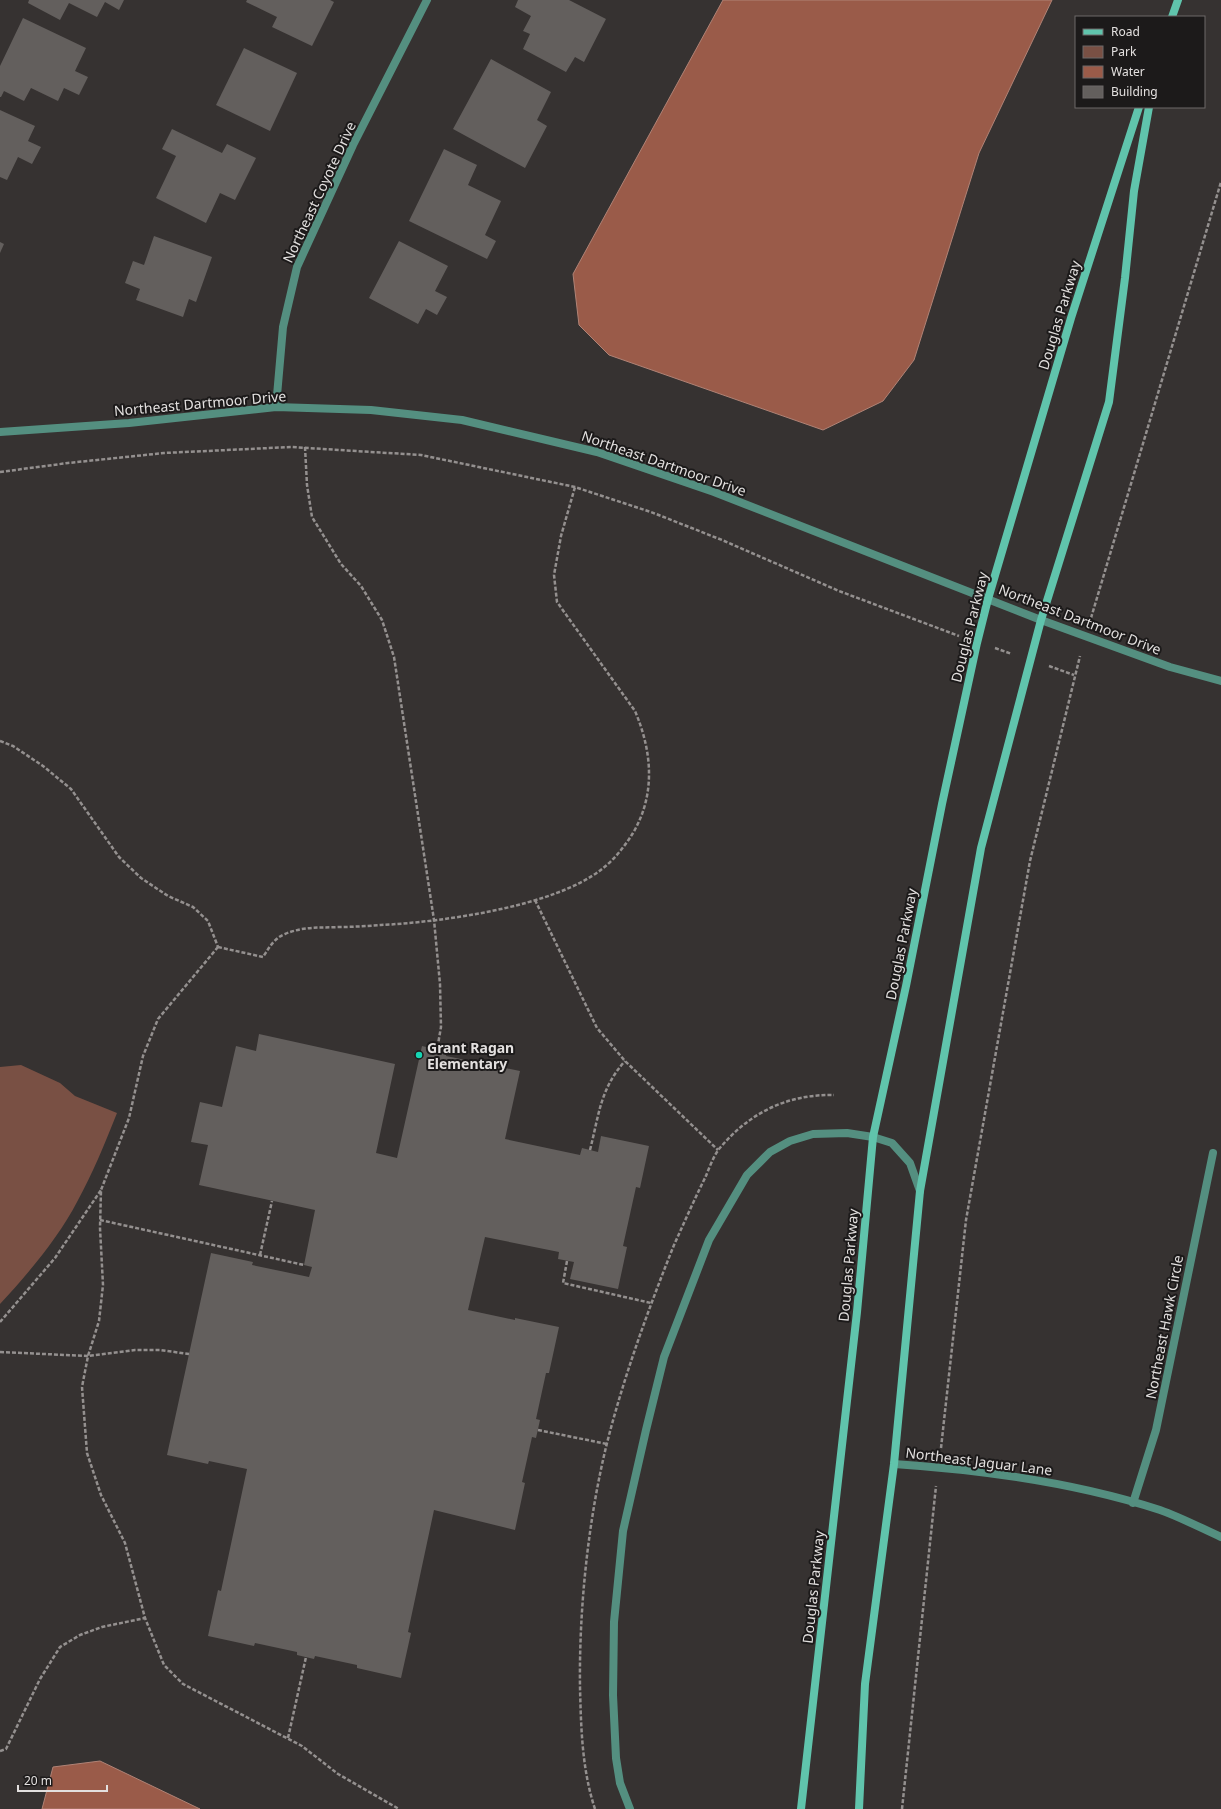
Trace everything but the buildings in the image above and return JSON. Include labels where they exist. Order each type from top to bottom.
[{"type":"street","name":"Northeast Coyote Drive","points":[[276,407],[283,327],[297,267],[353,145],[427,0]]},
{"type":"street","points":[[1172,16],[1178,0]]},
{"type":"street","name":"Douglas Parkway","points":[[801,1809],[857,1312],[873,1137],[977,643],[988,599],[1071,318],[1139,108]]},
{"type":"street","points":[[859,1809],[865,1684],[894,1464],[920,1191],[981,848],[1041,620],[1109,402],[1125,278],[1134,191],[1149,108]]},
{"type":"street","name":"Northeast Dartmoor Drive","points":[[0,432],[129,424],[276,407],[370,410],[462,420],[597,452],[714,492],[1041,620],[1170,667],[1221,681]]},
{"type":"street","points":[[630,1809],[620,1783],[616,1758],[613,1695],[614,1622],[623,1531],[664,1357],[709,1240],[747,1175],[770,1152],[790,1141],[813,1134],[847,1133],[873,1137],[892,1143],[910,1163],[920,1191]]},
{"type":"street","name":"Northeast Hawk Circle","points":[[1133,1503],[1156,1430],[1213,1153]]},
{"type":"street","name":"Northeast Jaguar Lane","points":[[894,1464],[938,1467],[1025,1477],[1084,1489],[1160,1510],[1221,1537]]},
{"type":"path","points":[[902,1809],[966,1220],[1030,861],[1074,675],[1221,182]]},
{"type":"path","points":[[0,472],[164,453],[305,447],[421,455],[575,487],[651,512],[722,540],[839,591],[977,643],[1030,659],[1074,675]]},
{"type":"path","points":[[305,447],[307,485],[312,518],[336,558],[361,586],[382,620],[394,657],[434,920],[440,984],[441,1027],[437,1050]]},
{"type":"path","points":[[218,947],[263,957],[273,942],[284,934],[312,927],[410,924],[488,911],[535,900],[570,888],[602,870],[624,847],[641,819],[649,783],[649,754],[642,728],[635,711],[557,602],[554,575],[561,536],[575,487]]},
{"type":"path","points":[[0,741],[13,746],[43,766],[71,789],[119,856],[141,878],[168,896],[193,907],[208,922],[218,947]]},
{"type":"path","points":[[535,900],[597,1028],[625,1062],[718,1150],[748,1121],[773,1106],[798,1098],[814,1095],[834,1095]]},
{"type":"path","points":[[0,1322],[55,1258],[101,1190],[129,1118],[143,1056],[158,1019],[218,947]]},
{"type":"path","points":[[590,1150],[604,1091],[613,1074],[625,1062]]},
{"type":"path","points":[[101,1190],[100,1220],[104,1285],[98,1321],[88,1356],[82,1387],[87,1453],[101,1495],[125,1543],[145,1618],[164,1665],[183,1684],[302,1746],[338,1774],[399,1809]]},
{"type":"path","points":[[260,1255],[272,1201]]},
{"type":"path","points":[[100,1220],[304,1265]]},
{"type":"path","points":[[566,1261],[563,1283],[651,1303]]},
{"type":"path","points":[[0,1352],[88,1356],[134,1350],[160,1350],[189,1354]]},
{"type":"path","points":[[538,1430],[607,1444]]},
{"type":"path","points":[[0,1751],[6,1749],[40,1679],[60,1647],[80,1635],[102,1627],[145,1618]]},
{"type":"path","points":[[288,1738],[306,1657]]},
{"type":"green space","points":[[21,1065],[60,1083],[75,1096],[117,1113],[94,1169],[70,1215],[42,1255],[0,1304],[0,1067]]},
{"type":"water","points":[[723,0],[1052,0],[979,153],[914,360],[883,401],[823,430],[609,355],[579,325],[573,274]]},
{"type":"water","points":[[100,1761],[200,1809],[42,1809],[53,1767]]},
{"type":"place","name":"Grant Ragan Elementary","points":[[419,1055]]}]
